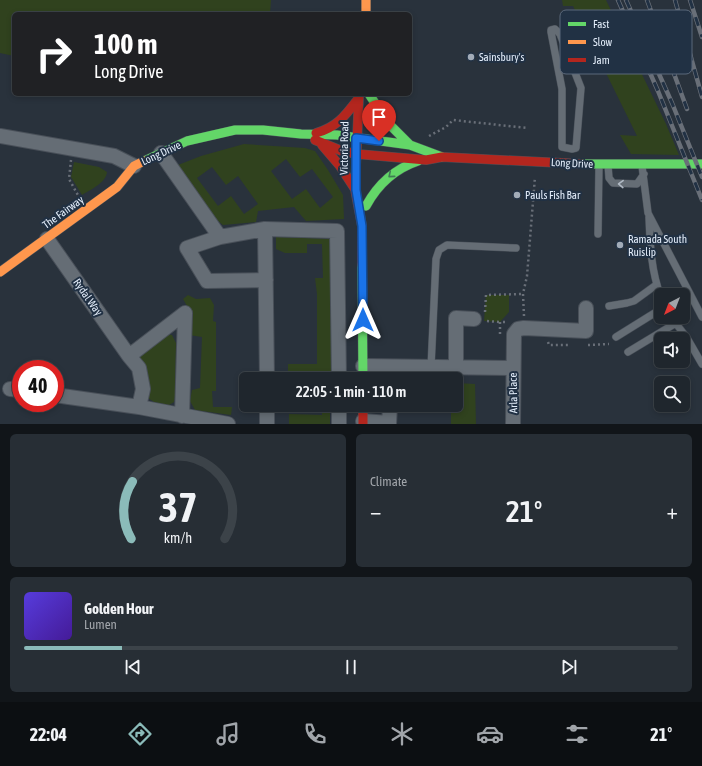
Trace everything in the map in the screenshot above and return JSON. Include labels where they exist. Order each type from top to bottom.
[{"type":"street","points":[[366,0],[366,12]]},
{"type":"street","points":[[356,190],[349,177],[332,155],[314,137],[335,126],[344,119],[358,96]]},
{"type":"street","name":"Victoria Road","points":[[358,96],[356,190],[362,226],[363,372]]},
{"type":"street","points":[[368,96],[369,111]]},
{"type":"street","points":[[369,96],[388,123],[410,145]]},
{"type":"street","points":[[369,159],[370,128]]},
{"type":"street","name":"Long Drive","points":[[0,136],[114,156],[134,166],[187,141],[235,130],[263,130],[301,134],[314,137],[370,139],[410,145],[442,157]]},
{"type":"street","name":"Long Drive","points":[[314,137],[342,151],[357,154],[369,159],[426,160],[442,157],[603,164],[702,164]]},
{"type":"street","points":[[161,153],[220,237]]},
{"type":"street","points":[[366,206],[377,188],[393,173],[401,167],[413,162],[426,160]]},
{"type":"street","name":"The Fairway","points":[[0,272],[117,187],[134,166]]},
{"type":"street","name":"Victoria Road","points":[[362,226],[366,206],[367,184]]},
{"type":"street","points":[[265,229],[267,372]]},
{"type":"street","points":[[266,280],[207,281],[187,248],[220,237],[265,229],[337,231],[339,372]]},
{"type":"street","name":"Rydal Way","points":[[47,239],[139,368],[143,389],[139,407]]},
{"type":"street","points":[[514,368],[514,334],[518,329],[586,331],[586,308]]},
{"type":"street","points":[[129,356],[185,313],[182,416]]},
{"type":"street","points":[[456,367],[456,318],[474,319]]},
{"type":"street","name":"Arla Place","points":[[374,372],[431,367],[514,368],[513,424]]},
{"type":"street","points":[[64,396],[139,407],[228,424]]},
{"type":"street","points":[[267,412],[267,424]]},
{"type":"street","points":[[339,412],[339,424]]},
{"type":"street","points":[[363,422],[389,424],[390,412]]},
{"type":"lane","points":[[560,34],[555,29],[551,30],[562,89],[562,147],[567,149],[576,148],[581,88],[576,74]]},
{"type":"lane","points":[[566,163],[567,149]]},
{"type":"lane","points":[[642,163],[652,263],[657,288]]},
{"type":"lane","points":[[603,164],[609,178],[613,183],[637,184],[644,174]]},
{"type":"lane","points":[[598,234],[603,164]]},
{"type":"lane","points":[[648,213],[702,317]]},
{"type":"lane","points":[[431,367],[436,259],[439,250],[447,245],[516,248]]},
{"type":"lane","points":[[609,306],[634,301],[656,285]]},
{"type":"lane","points":[[616,337],[654,313]]},
{"type":"lane","points":[[628,352],[668,324]]},
{"type":"lane","points":[[677,324],[702,364]]},
{"type":"path","points":[[429,137],[446,127],[453,120],[527,128]]},
{"type":"path","points":[[78,160],[71,159],[69,179],[82,202]]},
{"type":"path","points":[[524,328],[523,294],[527,276],[535,176]]},
{"type":"path","points":[[500,322],[484,321],[486,295],[523,294]]},
{"type":"green space","points":[[0,0],[271,0],[270,12],[12,12],[12,56],[0,53]]},
{"type":"green space","points":[[562,0],[606,0],[611,10],[575,10],[573,6],[563,6]]},
{"type":"green space","points":[[606,74],[642,74],[679,155],[631,154],[620,135],[637,136]]},
{"type":"green space","points":[[244,144],[305,148],[315,151],[343,195],[344,219],[306,221],[294,207],[258,211],[256,222],[223,225],[213,217],[178,165],[201,156]],"holes":[[[286,159],[300,177],[312,169],[333,197],[320,208],[306,189],[292,199],[271,171]],[[212,167],[226,185],[238,176],[258,204],[244,214],[231,196],[218,206],[197,178]]]},
{"type":"green space","points":[[74,162],[99,167],[107,172],[104,180],[82,195],[71,177]]},
{"type":"green space","points":[[276,237],[331,239],[331,372],[288,372],[288,364],[317,364],[317,294],[315,278],[323,278],[322,244],[307,244],[307,253],[285,253],[276,249]]},
{"type":"green space","points":[[188,295],[196,299],[210,298],[214,305],[213,321],[216,322],[216,391],[212,391],[213,407],[232,407],[231,415],[195,410],[190,401],[192,390],[200,388],[202,337],[189,335],[190,311],[183,299]]},
{"type":"green space","points":[[486,295],[509,295],[509,312],[500,322],[484,321]]},
{"type":"green space","points":[[166,334],[172,335],[176,343],[175,396],[174,402],[169,405],[154,402],[148,398],[146,375],[140,358],[142,351]]},
{"type":"green space","points":[[463,383],[475,384],[476,424],[451,424],[451,412],[463,412]]},
{"type":"green space","points":[[322,412],[330,412],[330,424],[289,424],[289,414],[322,415]]},
{"type":"railway","points":[[618,0],[622,10]]},
{"type":"railway","points":[[626,0],[630,10]]},
{"type":"railway","points":[[647,0],[651,10]]},
{"type":"railway","points":[[675,0],[678,10]]},
{"type":"railway","points":[[690,0],[702,37]]},
{"type":"railway","points":[[692,61],[702,97]]},
{"type":"railway","points":[[651,74],[702,200]]},
{"type":"railway","points":[[659,74],[702,177]]},
{"type":"railway","points":[[674,74],[687,109]]},
{"type":"traffic: fast","points":[[370,96],[388,123],[410,145]]},
{"type":"traffic: fast","points":[[144,161],[187,141],[235,130],[263,130],[301,134],[337,135],[410,145],[442,157]]},
{"type":"traffic: fast","points":[[366,206],[381,184],[401,168],[418,161]]},
{"type":"traffic: fast","points":[[582,164],[702,164]]},
{"type":"traffic: fast","points":[[362,265],[363,372]]},
{"type":"traffic: slow","points":[[366,0],[366,12]]},
{"type":"traffic: slow","points":[[0,272],[117,187],[134,166],[144,161]]},
{"type":"traffic: jam","points":[[359,96],[355,189],[362,226],[362,265]]},
{"type":"traffic: jam","points":[[316,133],[330,128],[340,120],[358,99]]},
{"type":"traffic: jam","points":[[315,140],[342,151],[357,154],[426,160],[442,157],[582,164]]},
{"type":"traffic: jam","points":[[322,145],[340,166],[355,189]]},
{"type":"traffic: jam","points":[[363,412],[363,424]]},
{"type":"place","name":"Sainsbury's","points":[[471,57]]},
{"type":"place","name":"Pauls Fish Bar","points":[[517,195]]},
{"type":"place","name":"Ramada South Ruislip","points":[[620,245]]},
{"type":"route","points":[[363,320],[362,226],[356,190],[356,138],[379,141]]}]
